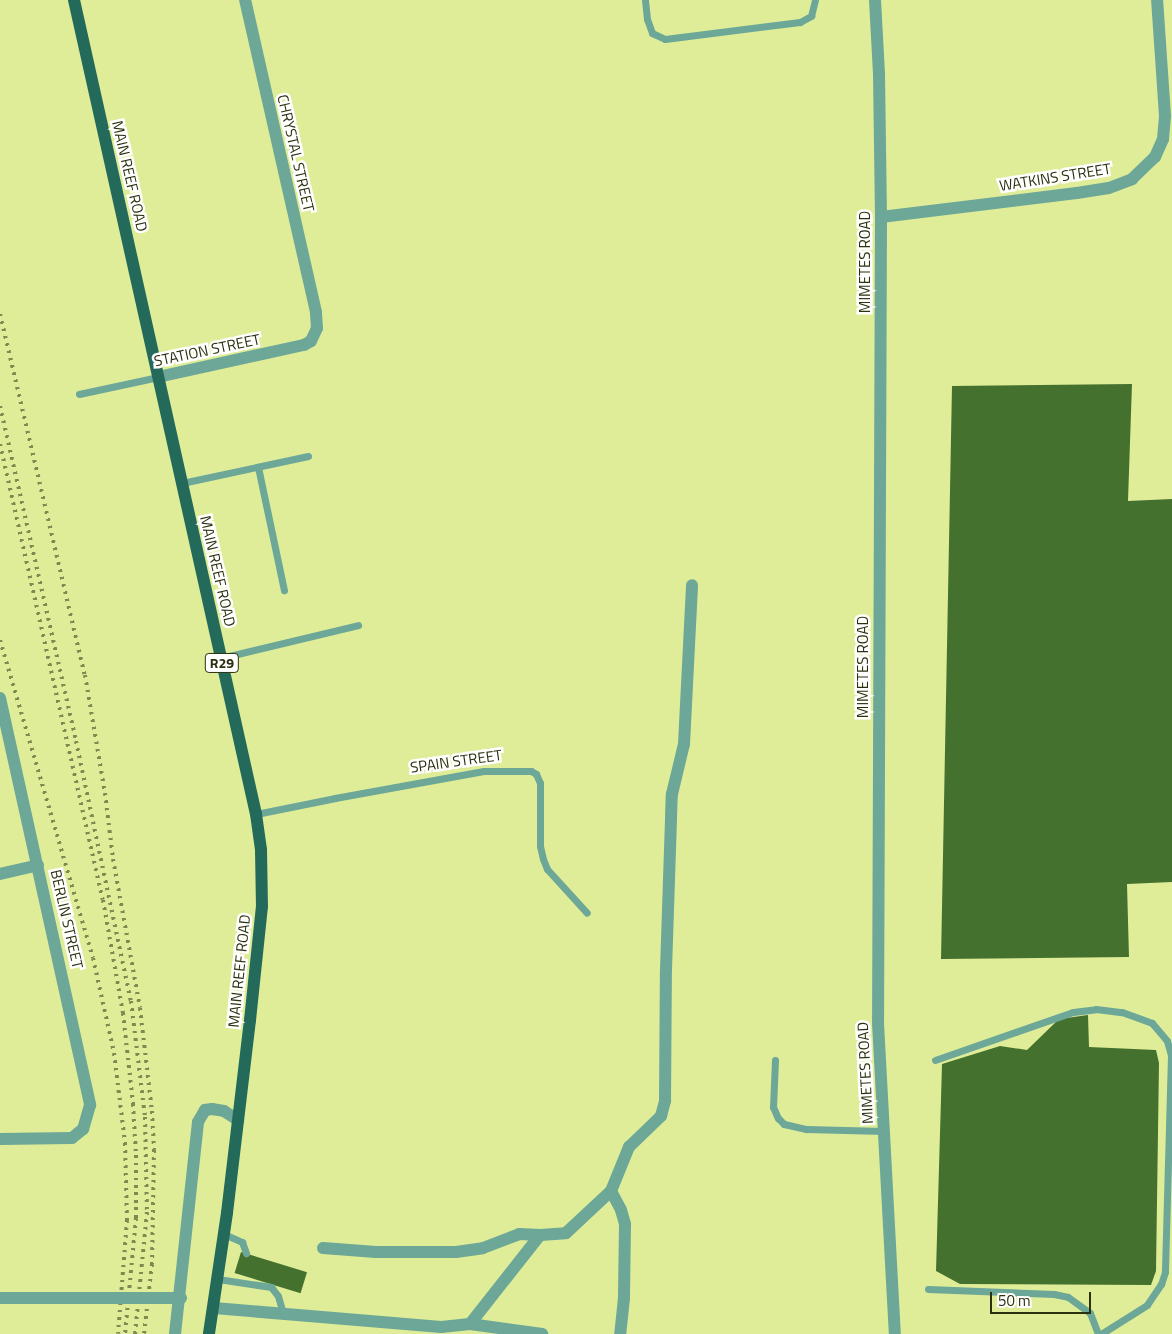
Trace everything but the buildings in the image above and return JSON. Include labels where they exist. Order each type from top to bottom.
[{"type":"main road","name":"MAIN REEF ROAD","points":[[74,0],[256,814],[261,850],[262,906],[224,1234],[209,1334]]},
{"type":"street","name":"CHRYSTAL STREET","points":[[245,0],[316,312]]},
{"type":"street","name":"MIMETES ROAD","points":[[874,0],[881,217],[878,1023],[895,1334]]},
{"type":"street","name":"WATKINS STREET","points":[[881,217],[1077,193],[1109,188],[1132,180],[1155,157],[1163,138],[1165,116],[1157,0]]},
{"type":"street","name":"STATION STREET","points":[[158,377],[304,345],[311,341],[317,328],[316,312]]},
{"type":"street","points":[[322,1248],[376,1252],[456,1252],[482,1248],[519,1234],[540,1236],[566,1233],[611,1192],[629,1147],[658,1120],[665,1106],[670,816],[672,794],[685,739],[692,585]]},
{"type":"street","name":"BERLIN STREET","points":[[0,698],[90,1105],[83,1129],[68,1139],[0,1139]]},
{"type":"street","points":[[0,874],[38,865]]},
{"type":"street","points":[[175,1334],[181,1298],[198,1122],[205,1110],[212,1109],[224,1111],[238,1120]]},
{"type":"street","points":[[611,1192],[621,1210],[625,1224],[624,1298],[620,1334]]},
{"type":"street","points":[[470,1324],[540,1236]]},
{"type":"street","points":[[0,1298],[181,1298]]},
{"type":"street","points":[[214,1308],[441,1328],[470,1324],[542,1334]]},
{"type":"lane","points":[[645,0],[647,19],[652,33],[666,39],[800,22],[811,16],[816,0]]},
{"type":"lane","name":"STATION STREET","points":[[79,394],[158,377]]},
{"type":"lane","points":[[182,483],[308,456]]},
{"type":"lane","points":[[258,467],[284,590]]},
{"type":"lane","points":[[221,658],[358,625]]},
{"type":"lane","name":"SPAIN STREET","points":[[256,814],[484,771],[531,771],[536,774],[540,783],[540,846],[543,859],[552,874],[587,914]]},
{"type":"lane","points":[[928,1289],[1054,1294],[1068,1297],[1090,1313],[1100,1334],[1147,1304],[1161,1284],[1165,1272],[1171,1055],[1167,1041],[1152,1024],[1122,1012],[1096,1009],[1074,1012],[935,1060]]},
{"type":"lane","points":[[775,1060],[773,1107],[778,1118],[784,1124],[806,1129],[884,1131]]},
{"type":"lane","points":[[224,1234],[242,1242],[246,1253]]},
{"type":"lane","points":[[218,1279],[244,1279],[273,1289],[278,1296],[283,1314]]},
{"type":"railway","points":[[0,314],[85,675],[105,793],[113,859],[140,1008],[152,1111],[154,1150],[152,1264],[144,1334]]},
{"type":"railway","points":[[0,406],[76,741],[131,1001],[145,1117],[147,1212],[135,1334]]},
{"type":"railway","points":[[0,444],[103,900],[123,1013],[133,1104],[136,1155],[136,1218],[125,1334]]},
{"type":"railway","points":[[0,640],[93,958],[114,1053],[125,1143],[127,1220],[118,1334]]}]
